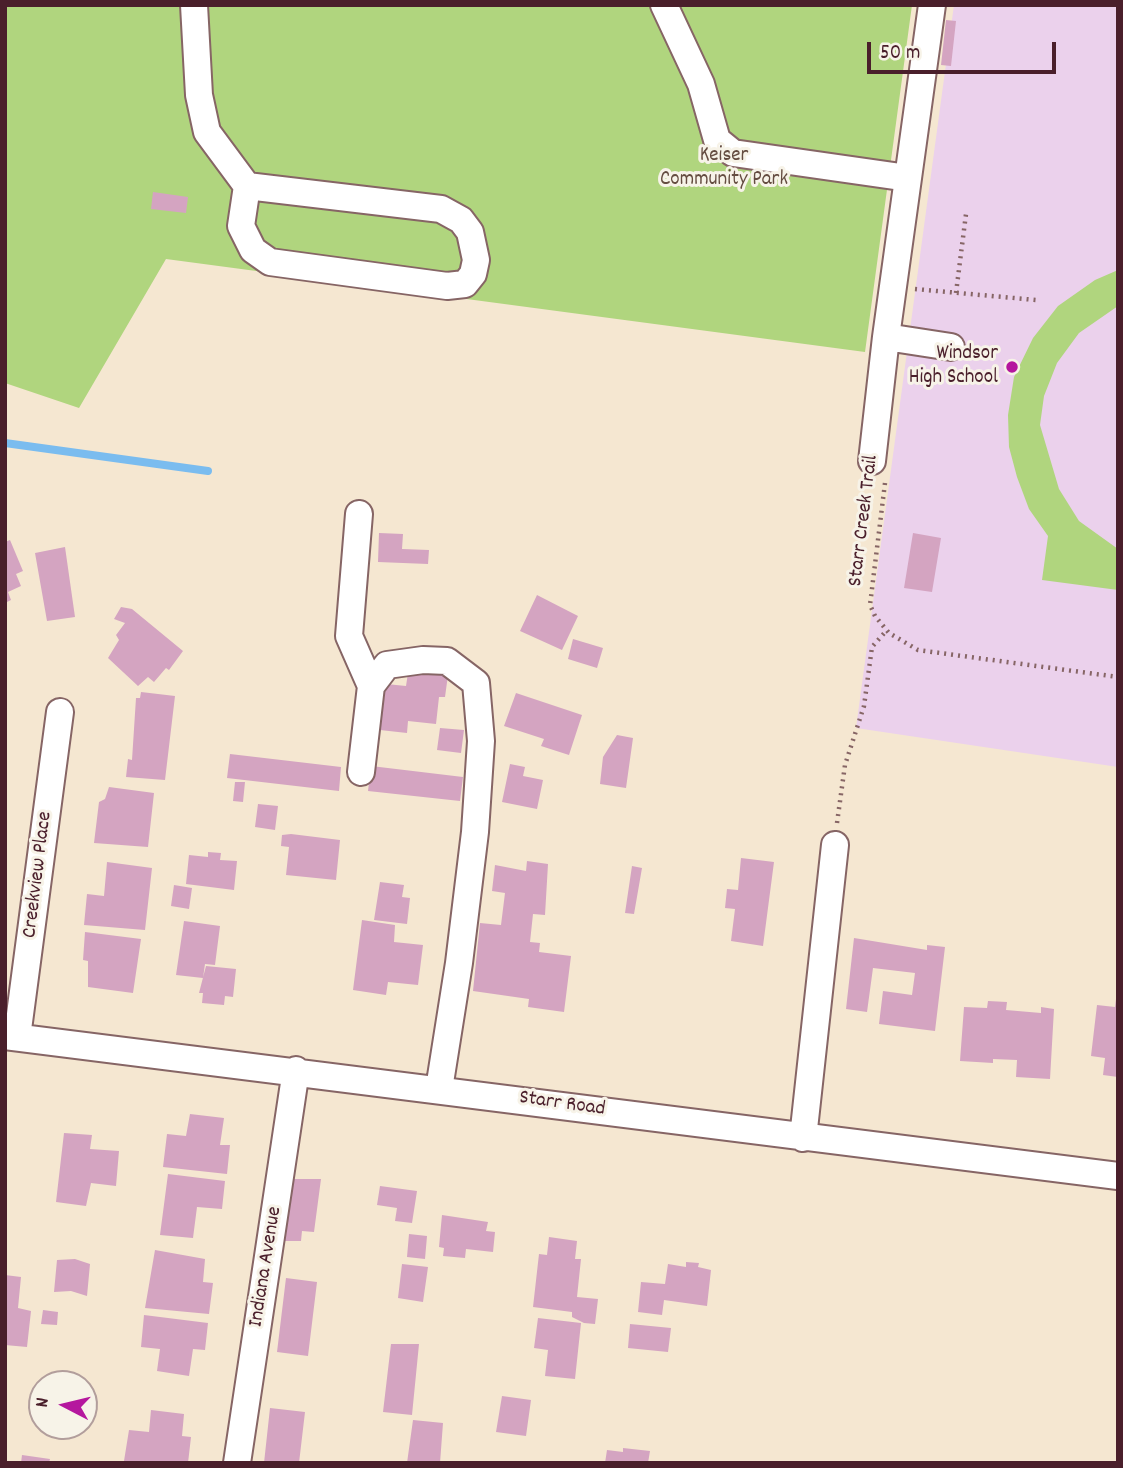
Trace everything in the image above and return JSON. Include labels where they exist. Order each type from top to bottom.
[{"type":"street","points":[[194,5],[199,95],[207,132],[247,186],[241,226],[253,250],[270,262],[447,286],[465,284],[473,274],[476,260],[470,232],[461,220],[442,209],[247,186]]},
{"type":"street","points":[[664,5],[701,84],[718,140],[733,153],[908,178]]},
{"type":"street","points":[[879,468],[886,337],[932,5]]},
{"type":"street","points":[[886,337],[951,347]]},
{"type":"street","points":[[359,513],[349,636],[371,686]]},
{"type":"street","points":[[360,772],[371,686],[387,665],[423,660],[447,662],[477,683],[481,741],[475,832],[459,963],[439,1089]]},
{"type":"street","name":"Creekview Place","points":[[11,1037],[60,712]]},
{"type":"street","points":[[803,1138],[835,845]]},
{"type":"street","name":"Starr Road","points":[[11,1037],[296,1070],[803,1138],[1118,1176]]},
{"type":"street","name":"Indiana Avenue","points":[[237,1463],[296,1070]]},
{"type":"path","points":[[956,293],[966,214]]},
{"type":"path","points":[[911,288],[1036,300]]},
{"type":"path","name":"Starr Creek Trail","points":[[879,468],[870,604],[875,616],[887,630],[918,650],[1118,677]]},
{"type":"path","points":[[835,845],[845,765],[864,706],[872,648],[887,630]]},
{"type":"shaded area","name":"Windsor High School","points":[[954,5],[1118,5],[1118,767],[856,728]]},
{"type":"green space","name":"Keiser Community Park","points":[[5,5],[912,5],[865,352],[166,259],[79,408],[5,383]]},
{"type":"green space","points":[[1118,270],[1118,306],[1079,333],[1057,363],[1044,396],[1040,425],[1059,489],[1079,521],[1118,549],[1118,590],[1042,580],[1048,536],[1029,509],[1017,477],[1009,447],[1008,415],[1014,377],[1033,338],[1058,306],[1095,280]]},
{"type":"building","points":[[946,20],[956,21],[951,66],[941,65]]},
{"type":"building","points":[[153,192],[188,197],[186,213],[151,209]]},
{"type":"building","points":[[379,533],[403,534],[402,549],[429,550],[428,564],[378,562]]},
{"type":"building","points":[[913,533],[941,538],[932,592],[904,588]]},
{"type":"building","points":[[10,540],[23,571],[16,574],[21,586],[8,592],[11,600],[5,603],[5,542]]},
{"type":"building","points":[[65,547],[75,617],[47,621],[35,553]]},
{"type":"building","points":[[537,595],[578,616],[562,650],[520,631]]},
{"type":"building","points":[[121,607],[132,609],[183,651],[169,670],[166,668],[154,682],[148,677],[138,686],[108,658],[119,640],[116,635],[125,623],[114,619]]},
{"type":"building","points":[[573,639],[603,648],[597,668],[568,659]]},
{"type":"building","points":[[408,673],[448,675],[445,697],[439,697],[436,724],[408,721],[407,733],[380,730],[386,684],[406,686]]},
{"type":"building","points":[[141,692],[175,696],[165,780],[126,777],[128,759],[132,760],[136,698],[140,698]]},
{"type":"building","points":[[516,693],[582,715],[569,755],[541,746],[544,739],[504,726]]},
{"type":"building","points":[[440,728],[464,730],[461,753],[437,750]]},
{"type":"building","points":[[617,735],[633,738],[626,788],[600,784],[603,757]]},
{"type":"building","points":[[230,754],[341,767],[339,791],[227,778]]},
{"type":"building","points":[[510,764],[525,767],[523,776],[543,780],[537,809],[502,802]]},
{"type":"building","points":[[371,766],[463,777],[460,801],[368,791]]},
{"type":"building","points":[[235,782],[245,782],[243,802],[233,801]]},
{"type":"building","points":[[109,787],[154,793],[148,847],[94,843],[99,802],[105,799]]},
{"type":"building","points":[[258,804],[278,806],[275,830],[255,827]]},
{"type":"building","points":[[282,835],[340,840],[336,880],[286,875],[289,847],[281,846]]},
{"type":"building","points":[[208,852],[221,853],[220,860],[237,861],[234,890],[186,884],[189,855],[208,857]]},
{"type":"building","points":[[741,858],[774,862],[763,946],[731,941],[735,909],[725,908],[727,889],[738,890]]},
{"type":"building","points":[[527,861],[548,864],[545,915],[533,914],[530,942],[540,943],[539,952],[571,956],[564,1012],[528,1007],[529,999],[473,991],[480,923],[501,925],[505,893],[492,891],[495,865],[526,871]]},
{"type":"building","points":[[107,862],[152,868],[145,930],[84,925],[87,894],[104,896]]},
{"type":"building","points":[[632,866],[642,868],[634,914],[625,913]]},
{"type":"building","points":[[380,882],[404,885],[402,897],[410,898],[407,924],[374,920]]},
{"type":"building","points":[[174,885],[192,888],[189,909],[171,906]]},
{"type":"building","points":[[362,920],[395,925],[394,942],[423,945],[418,985],[388,982],[386,995],[353,990]]},
{"type":"building","points":[[184,921],[220,926],[215,965],[205,964],[203,978],[176,975]]},
{"type":"building","points":[[85,932],[141,939],[133,993],[88,987],[88,961],[83,960]]},
{"type":"building","points":[[854,938],[927,950],[927,945],[945,947],[935,1031],[879,1024],[883,991],[912,995],[915,973],[873,968],[867,1012],[846,1009]]},
{"type":"building","points":[[206,966],[236,969],[233,997],[225,996],[224,1005],[202,1003],[203,993],[199,993]]},
{"type":"building","points":[[1116,999],[1118,1077],[1103,1075],[1105,1058],[1091,1056],[1097,1005],[1115,1007]]},
{"type":"building","points":[[988,1001],[1007,1002],[1006,1010],[1041,1013],[1041,1007],[1054,1009],[1050,1079],[1016,1077],[1017,1060],[993,1059],[993,1063],[960,1061],[964,1007],[987,1008]]},
{"type":"building","points":[[190,1114],[224,1118],[220,1145],[230,1145],[227,1174],[163,1167],[167,1134],[186,1136]]},
{"type":"building","points":[[64,1133],[92,1135],[90,1149],[119,1151],[116,1186],[91,1183],[86,1206],[56,1202]]},
{"type":"building","points":[[168,1174],[225,1181],[222,1209],[197,1207],[193,1238],[160,1235]]},
{"type":"building","points":[[290,1179],[321,1179],[314,1232],[302,1231],[301,1241],[284,1241]]},
{"type":"building","points":[[380,1186],[417,1191],[412,1223],[395,1221],[397,1208],[377,1205]]},
{"type":"building","points":[[442,1215],[488,1222],[486,1231],[495,1232],[493,1252],[466,1249],[465,1258],[443,1256],[444,1248],[439,1247]]},
{"type":"building","points":[[409,1234],[427,1236],[425,1259],[407,1257]]},
{"type":"building","points":[[549,1237],[577,1241],[575,1259],[581,1259],[577,1297],[598,1299],[595,1324],[584,1323],[572,1317],[572,1312],[533,1307],[539,1254],[547,1255]]},
{"type":"building","points":[[155,1250],[205,1259],[203,1282],[213,1283],[209,1314],[145,1308]]},
{"type":"building","points":[[75,1259],[90,1264],[87,1296],[71,1291],[54,1292],[57,1260]]},
{"type":"building","points":[[686,1262],[699,1263],[698,1267],[711,1270],[707,1306],[664,1300],[662,1315],[638,1312],[641,1282],[665,1284],[668,1264],[686,1267]]},
{"type":"building","points":[[402,1264],[428,1267],[423,1302],[398,1298]]},
{"type":"building","points":[[5,1275],[21,1277],[18,1308],[31,1311],[27,1347],[5,1345]]},
{"type":"building","points":[[286,1278],[317,1282],[308,1356],[277,1352]]},
{"type":"building","points":[[43,1310],[58,1312],[57,1325],[41,1324]]},
{"type":"building","points":[[144,1315],[208,1323],[205,1350],[193,1349],[189,1376],[157,1371],[160,1349],[141,1347]]},
{"type":"building","points":[[538,1318],[581,1323],[575,1379],[545,1376],[548,1350],[534,1348]]},
{"type":"building","points":[[630,1324],[671,1328],[668,1352],[628,1348]]},
{"type":"building","points":[[391,1344],[419,1344],[412,1415],[383,1412]]},
{"type":"building","points":[[502,1396],[531,1400],[526,1436],[496,1432]]},
{"type":"building","points":[[270,1408],[305,1412],[299,1463],[264,1463]]},
{"type":"building","points":[[151,1410],[184,1414],[182,1436],[191,1437],[188,1463],[124,1461],[129,1430],[149,1432]]},
{"type":"building","points":[[413,1420],[443,1423],[440,1463],[407,1463]]},
{"type":"building","points":[[623,1448],[650,1451],[648,1463],[605,1463],[607,1450],[623,1452]]},
{"type":"building","points":[[22,1455],[50,1459],[49,1463],[21,1463]]},
{"type":"waterway","points":[[5,443],[208,471]]},
{"type":"place","name":"Windsor High School","points":[[1012,367]]}]
